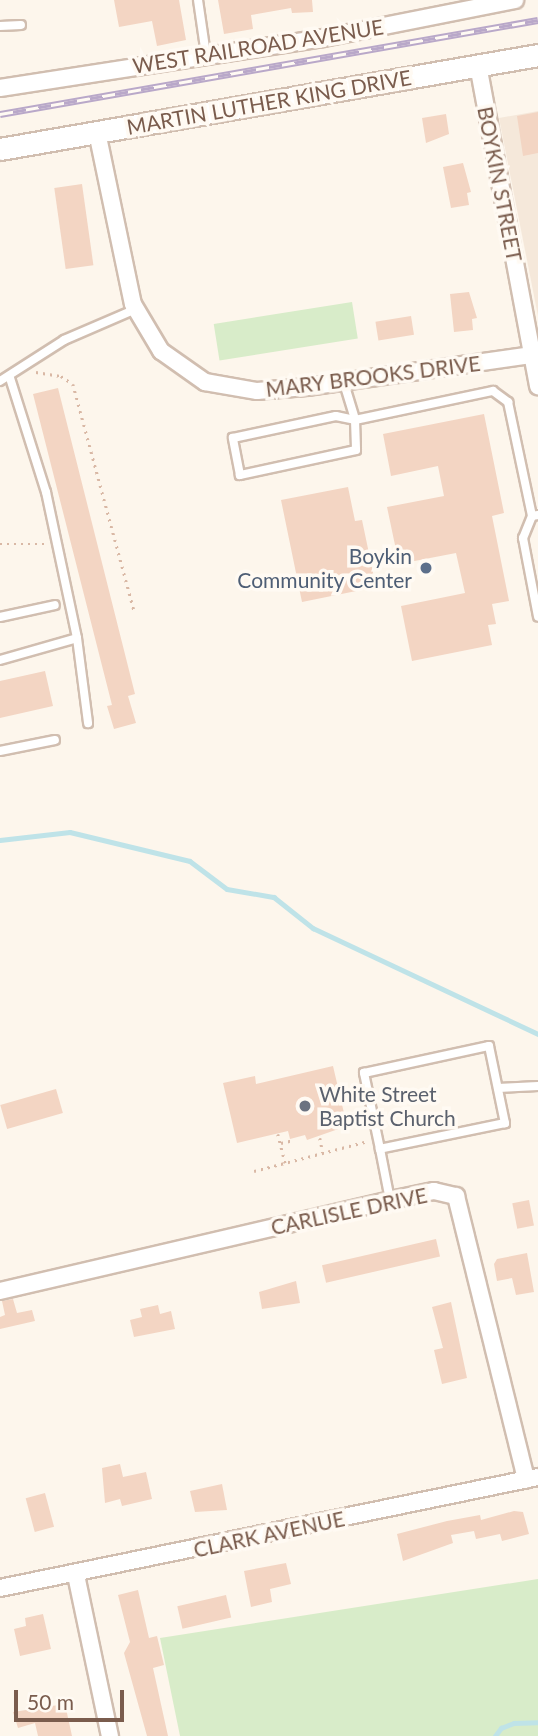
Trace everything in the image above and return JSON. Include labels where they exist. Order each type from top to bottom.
[{"type":"main road","name":"MARTIN LUTHER KING DRIVE","points":[[0,149],[538,55]]},
{"type":"street","name":"WEST RAILROAD AVENUE","points":[[0,88],[349,34],[515,0]]},
{"type":"street","name":"BOYKIN STREET","points":[[478,65],[535,354],[538,386]]},
{"type":"street","name":"MARY BROOKS DRIVE","points":[[97,132],[120,255],[136,309],[161,351],[205,382],[257,391],[344,383],[535,354]]},
{"type":"street","name":"CARLISLE DRIVE","points":[[0,1291],[390,1200],[434,1191],[456,1196],[532,1478]]},
{"type":"street","name":"CLARK AVENUE","points":[[0,1588],[76,1575],[532,1478]]},
{"type":"street","points":[[76,1575],[110,1736]]},
{"type":"lane","points":[[198,0],[206,55]]},
{"type":"lane","points":[[0,26],[21,25]]},
{"type":"lane","points":[[0,381],[10,378],[64,340],[136,309]]},
{"type":"lane","points":[[10,378],[28,426],[57,542],[77,638],[88,723]]},
{"type":"lane","points":[[344,383],[355,420],[356,450],[240,475],[233,438],[336,416],[355,420],[493,391],[508,402],[535,516],[523,538],[538,617]]},
{"type":"lane","points":[[0,617],[55,605]]},
{"type":"lane","points":[[0,660],[77,638]]},
{"type":"lane","points":[[0,751],[55,740]]},
{"type":"lane","points":[[380,1149],[505,1123],[489,1046],[364,1073],[390,1200]]},
{"type":"lane","points":[[498,1088],[538,1086]]},
{"type":"path","points":[[18,372],[61,376],[72,384],[134,610]]},
{"type":"path","points":[[0,544],[37,547],[57,542]]},
{"type":"path","points":[[254,1171],[368,1141],[359,1104]]},
{"type":"path","points":[[348,1119],[362,1116]]},
{"type":"path","points":[[278,1134],[285,1163]]},
{"type":"path","points":[[320,1138],[323,1153]]},
{"type":"path","points":[[280,1143],[295,1140]]},
{"type":"shaded area","points":[[538,111],[538,316],[499,118]]},
{"type":"green space","points":[[352,302],[358,339],[220,360],[214,324]]},
{"type":"green space","points":[[538,1579],[538,1736],[180,1736],[160,1638]]},
{"type":"building","points":[[114,0],[179,0],[186,40],[157,46],[152,21],[119,27]]},
{"type":"building","points":[[218,0],[312,0],[313,12],[292,13],[291,8],[251,15],[253,29],[224,34]]},
{"type":"building","points":[[538,112],[538,153],[523,156],[517,116]]},
{"type":"building","points":[[446,114],[449,134],[426,143],[422,118]]},
{"type":"building","points":[[463,163],[471,192],[467,193],[469,205],[451,208],[443,167]]},
{"type":"building","points":[[82,184],[93,265],[66,269],[54,188]]},
{"type":"building","points":[[469,292],[477,318],[472,319],[473,330],[454,332],[450,294]]},
{"type":"building","points":[[411,316],[414,335],[378,340],[375,322]]},
{"type":"building","points":[[58,388],[135,694],[128,696],[136,723],[114,729],[107,706],[112,705],[33,394]]},
{"type":"building","points":[[484,414],[504,513],[492,516],[509,601],[492,604],[496,624],[488,625],[492,645],[412,661],[401,606],[465,593],[456,553],[399,564],[387,507],[444,496],[438,466],[391,476],[383,434]]},
{"type":"building","points":[[348,487],[355,521],[362,520],[376,587],[302,602],[281,500]]},
{"type":"building","points":[[45,671],[53,706],[0,718],[0,681]]},
{"type":"building","name":"White Street Baptist Church","points":[[333,1066],[347,1126],[307,1140],[305,1135],[290,1139],[288,1131],[237,1143],[223,1083],[255,1076],[256,1084]]},
{"type":"building","points":[[56,1089],[63,1113],[7,1129],[0,1105]]},
{"type":"building","points":[[529,1200],[534,1226],[517,1229],[512,1203]]},
{"type":"building","points":[[436,1239],[440,1257],[326,1283],[322,1265]]},
{"type":"building","points":[[527,1253],[534,1292],[516,1295],[512,1278],[497,1281],[494,1264],[497,1259]]},
{"type":"building","points":[[296,1281],[300,1303],[262,1309],[259,1292]]},
{"type":"building","points":[[13,1299],[17,1313],[32,1310],[35,1321],[0,1329],[0,1317],[5,1315],[2,1301]]},
{"type":"building","points":[[451,1302],[467,1378],[442,1384],[434,1350],[443,1348],[432,1307]]},
{"type":"building","points":[[158,1305],[160,1314],[171,1311],[175,1329],[134,1337],[130,1320],[142,1317],[140,1309]]},
{"type":"building","points":[[120,1464],[123,1477],[146,1472],[152,1499],[122,1506],[120,1499],[105,1503],[102,1468]]},
{"type":"building","points":[[222,1484],[227,1510],[195,1512],[190,1491]]},
{"type":"building","points":[[45,1493],[54,1527],[35,1532],[26,1498]]},
{"type":"building","points":[[514,1511],[523,1512],[529,1534],[502,1541],[500,1534],[476,1539],[474,1531],[451,1535],[453,1543],[403,1561],[397,1534],[447,1521],[480,1515],[481,1520]]},
{"type":"building","points":[[286,1563],[291,1584],[270,1589],[272,1602],[251,1607],[244,1571]]},
{"type":"building","points":[[138,1590],[149,1638],[157,1636],[164,1665],[153,1668],[168,1736],[147,1736],[124,1653],[130,1642],[118,1595]]},
{"type":"building","points":[[226,1595],[231,1617],[182,1629],[177,1606]]},
{"type":"building","points":[[43,1614],[51,1649],[20,1656],[14,1629],[26,1626],[25,1618]]},
{"type":"building","points":[[65,1704],[72,1736],[38,1736],[35,1723],[18,1728],[13,1712]]},
{"type":"waterway","points":[[0,840],[70,832],[190,861],[227,889],[274,897],[313,928],[538,1034]]},
{"type":"waterway","points":[[495,1736],[501,1728],[514,1723],[538,1722]]},
{"type":"railway","points":[[0,114],[538,20]]},
{"type":"place","name":"Boykin Community Center","points":[[426,568]]},
{"type":"place","name":"White Street Baptist Church","points":[[305,1106]]}]
